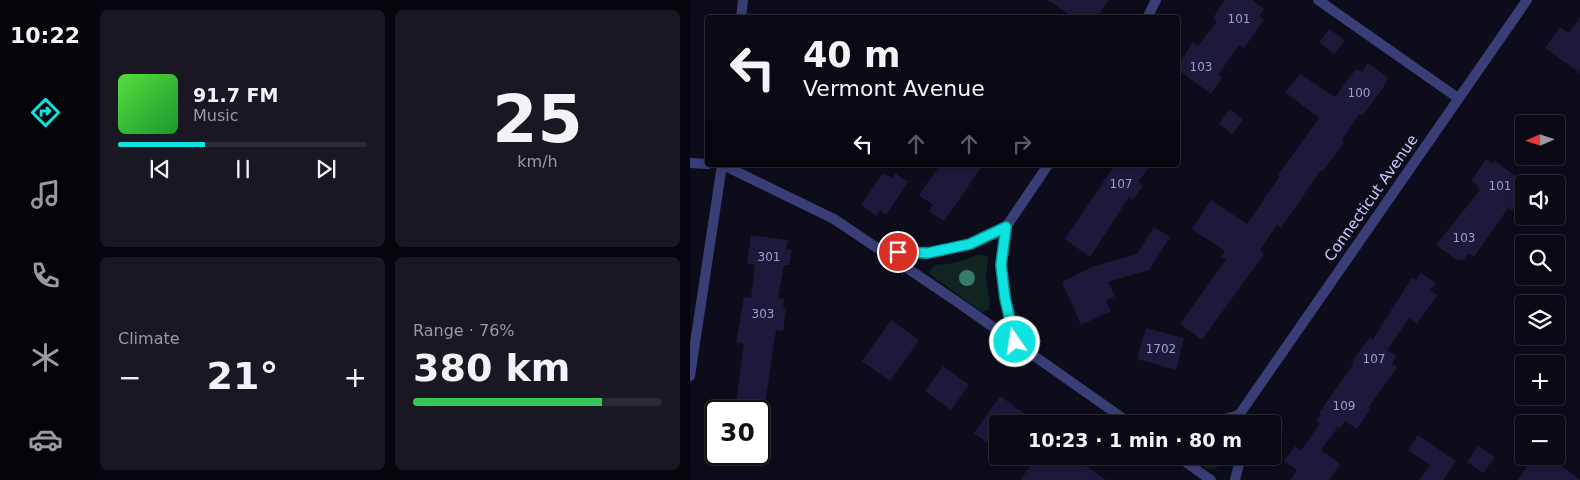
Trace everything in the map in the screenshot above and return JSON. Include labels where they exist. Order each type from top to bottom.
[{"type":"street","points":[[741,15],[743,0]]},
{"type":"street","points":[[1148,15],[1156,0]]},
{"type":"street","points":[[1318,0],[1458,98]]},
{"type":"street","name":"Connecticut Avenue","points":[[1243,415],[1458,98],[1527,0]]},
{"type":"street","points":[[690,163],[705,164]]},
{"type":"street","points":[[690,376],[722,167]]},
{"type":"street","points":[[726,167],[834,219],[1118,415]]},
{"type":"street","points":[[1015,342],[1005,298],[1001,265],[1006,227],[1047,167]]},
{"type":"street","points":[[884,252],[928,253],[970,244],[1006,227]]},
{"type":"street","points":[[1186,465],[1197,476],[1211,480]]},
{"type":"street","points":[[1236,480],[1239,465]]},
{"type":"green space","points":[[981,254],[988,257],[986,279],[990,304],[988,310],[982,312],[929,272],[935,265],[954,263]]},
{"type":"green space","points":[[1202,465],[1219,465],[1211,469]]},
{"type":"building","points":[[1048,0],[1109,0],[1098,15],[1070,15]]},
{"type":"building","points":[[1225,0],[1252,0],[1264,9],[1259,16],[1264,20],[1244,48],[1239,45],[1218,75],[1222,78],[1211,94],[1180,71],[1180,62],[1193,42],[1198,46],[1217,21],[1213,18]]},
{"type":"building","points":[[1580,17],[1580,73],[1545,48],[1560,27],[1569,33]]},
{"type":"building","points":[[1329,29],[1345,40],[1334,54],[1319,42]]},
{"type":"building","points":[[1368,63],[1388,78],[1383,88],[1362,116],[1359,114],[1342,140],[1344,142],[1323,171],[1321,170],[1281,228],[1277,225],[1260,250],[1264,254],[1202,340],[1180,324],[1226,260],[1221,257],[1225,251],[1192,229],[1211,200],[1247,224],[1280,176],[1278,175],[1319,118],[1285,92],[1300,74],[1335,97],[1356,69],[1362,72]]},
{"type":"building","points":[[1230,109],[1243,120],[1232,134],[1219,124]]},
{"type":"building","points":[[1486,159],[1493,164],[1495,161],[1515,176],[1515,207],[1512,211],[1508,208],[1474,257],[1468,253],[1462,262],[1436,245],[1480,190],[1476,187],[1478,185],[1471,181]]},
{"type":"building","points":[[939,167],[982,167],[944,221],[929,211],[933,205],[919,195]]},
{"type":"building","points":[[1114,167],[1149,167],[1138,182],[1143,186],[1133,200],[1129,197],[1090,257],[1065,239]]},
{"type":"building","points":[[883,173],[892,178],[895,173],[908,182],[886,215],[880,210],[876,216],[861,205]]},
{"type":"building","points":[[1154,227],[1170,237],[1149,270],[1108,282],[1115,296],[1106,301],[1111,311],[1081,325],[1062,282],[1092,267],[1137,254]]},
{"type":"building","points":[[751,235],[788,240],[786,249],[792,250],[789,265],[784,265],[778,298],[784,299],[783,308],[786,308],[783,331],[776,330],[766,400],[736,400],[744,344],[736,343],[744,297],[751,298],[755,265],[747,264]]},
{"type":"building","points":[[1421,273],[1436,283],[1430,290],[1437,295],[1417,324],[1409,318],[1387,350],[1397,356],[1392,363],[1397,367],[1368,408],[1370,410],[1357,429],[1345,421],[1340,428],[1338,427],[1321,450],[1340,464],[1329,480],[1290,480],[1297,470],[1284,461],[1295,446],[1301,451],[1320,423],[1316,421],[1321,415],[1319,413],[1354,363],[1352,362],[1370,337],[1373,339],[1412,278],[1416,280]]},
{"type":"building","points":[[891,320],[919,340],[890,381],[862,361]]},
{"type":"building","points":[[1146,328],[1184,338],[1176,370],[1137,359]]},
{"type":"building","points":[[943,366],[969,385],[951,410],[925,391]]},
{"type":"building","points":[[1000,396],[1025,414],[989,415],[989,444],[974,433]]},
{"type":"building","points":[[1418,435],[1456,461],[1443,480],[1419,480],[1430,465],[1408,450]]},
{"type":"building","points":[[1478,446],[1495,457],[1483,473],[1467,462]]},
{"type":"building","points":[[1031,465],[1085,465],[1106,480],[1020,480]]},
{"type":"building","points":[[1528,465],[1561,465],[1580,480],[1518,480]]},
{"type":"route","points":[[898,252],[928,253],[970,244],[1006,227],[1001,265],[1005,298],[1015,342]]}]
